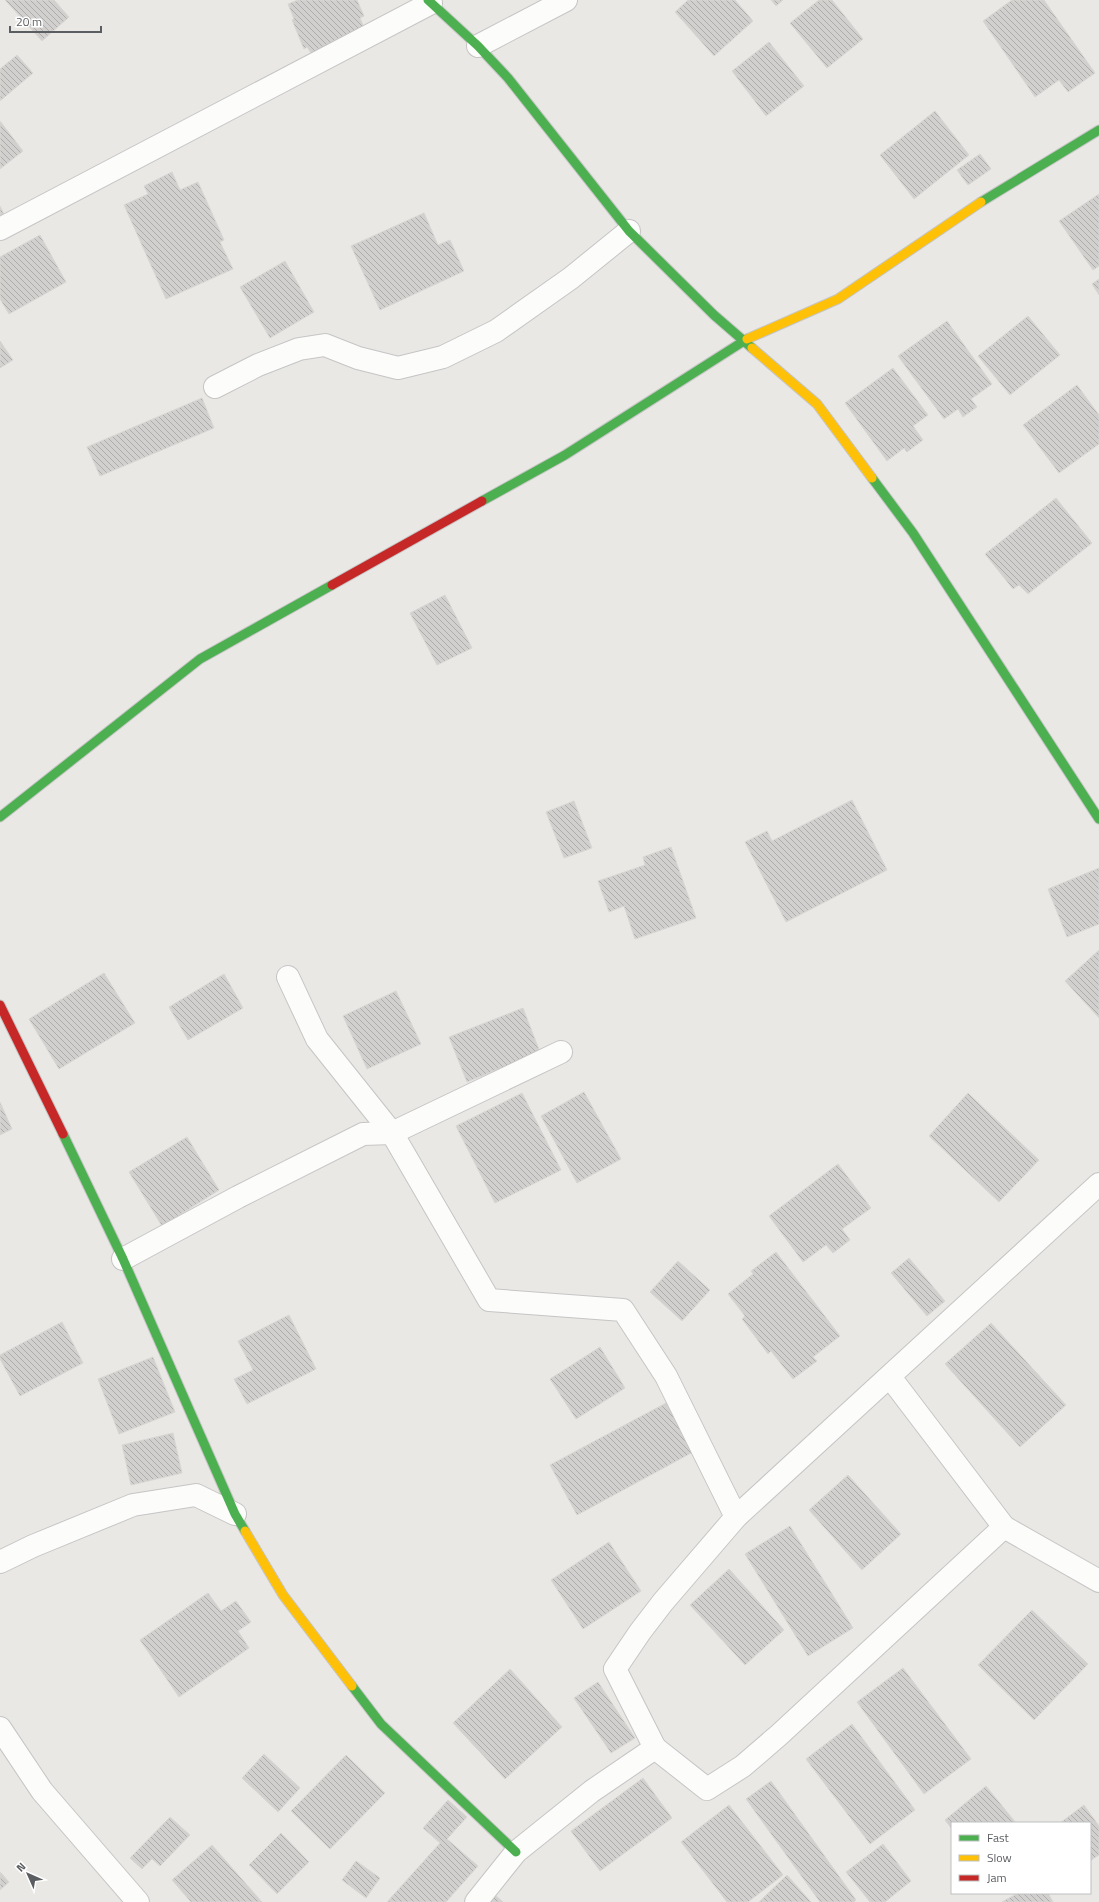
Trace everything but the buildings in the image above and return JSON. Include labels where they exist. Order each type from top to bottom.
[{"type":"street","points":[[478,46],[566,0]]},
{"type":"street","points":[[0,229],[430,2],[478,46],[508,78],[629,231],[714,315],[817,404],[908,527],[1043,731],[1099,819]]},
{"type":"street","points":[[0,817],[200,659],[565,455],[744,340],[838,299],[983,200],[1099,130]]},
{"type":"street","points":[[215,387],[258,365],[299,348],[325,345],[358,358],[398,368],[443,357],[496,331],[571,278],[629,231]]},
{"type":"street","points":[[288,977],[317,1038],[392,1133],[489,1300],[623,1310],[666,1376],[736,1517]]},
{"type":"street","points":[[0,1005],[123,1259],[235,1514],[283,1594],[381,1724],[516,1852]]},
{"type":"street","points":[[123,1259],[238,1197],[363,1134],[392,1133],[561,1052]]},
{"type":"street","points":[[1004,1527],[779,1735],[743,1766],[707,1789],[655,1748],[614,1669],[663,1602],[736,1517],[890,1378],[1099,1184]]},
{"type":"street","points":[[890,1378],[1004,1527],[1099,1581]]},
{"type":"street","points":[[0,1562],[33,1546],[133,1505],[196,1494],[235,1514]]},
{"type":"street","points":[[0,1728],[42,1791],[138,1902]]},
{"type":"street","points":[[476,1902],[516,1852],[592,1791],[655,1748]]},
{"type":"traffic: fast","points":[[428,0],[478,46],[508,78],[629,231],[714,315],[752,348]]},
{"type":"traffic: fast","points":[[981,202],[1099,130]]},
{"type":"traffic: fast","points":[[482,501],[565,455],[747,339]]},
{"type":"traffic: fast","points":[[872,478],[913,533],[1099,819]]},
{"type":"traffic: fast","points":[[0,817],[200,659],[332,585]]},
{"type":"traffic: fast","points":[[63,1134],[123,1259],[235,1514],[245,1531]]},
{"type":"traffic: fast","points":[[352,1686],[381,1724],[516,1852]]},
{"type":"traffic: slow","points":[[747,339],[838,299],[981,202]]},
{"type":"traffic: slow","points":[[752,348],[817,404],[872,478]]},
{"type":"traffic: slow","points":[[245,1531],[283,1595],[352,1686]]},
{"type":"traffic: jam","points":[[332,585],[482,501]]},
{"type":"traffic: jam","points":[[0,1005],[63,1134]]}]
